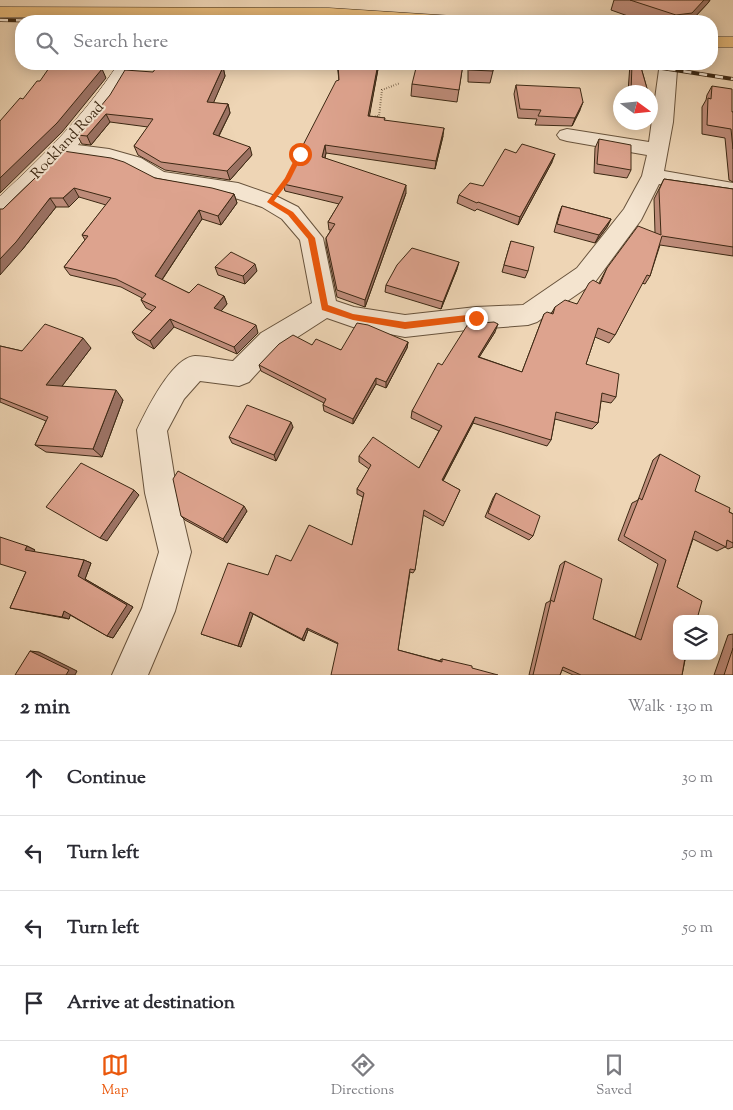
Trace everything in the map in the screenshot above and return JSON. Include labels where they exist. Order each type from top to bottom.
[{"type":"highway","points":[[0,12],[89,15]]},
{"type":"highway","points":[[239,15],[329,13],[360,15]]},
{"type":"highway","points":[[718,42],[733,42]]},
{"type":"street","name":"Rockland Road","points":[[0,210],[62,150],[105,99],[123,70]]},
{"type":"street","points":[[130,675],[158,611],[175,552],[162,492],[152,430],[174,390],[194,368],[239,374],[270,341],[325,308],[353,317],[405,326],[476,318],[528,315],[586,275],[633,214],[653,176],[659,150],[666,70]]},
{"type":"street","points":[[567,135],[659,150]]},
{"type":"street","points":[[62,150],[109,156],[134,163],[159,178],[238,191],[270,202],[290,213],[311,238],[325,308]]},
{"type":"street","points":[[653,176],[733,190]]},
{"type":"path","points":[[366,118],[380,116],[382,90],[400,83]]},
{"type":"building","points":[[630,0],[704,0],[692,13],[676,15]]},
{"type":"building","points":[[48,70],[101,70],[57,123],[0,178],[0,121],[20,98],[23,99],[37,81],[40,81]]},
{"type":"building","points":[[125,70],[153,72],[154,70],[222,70],[207,102],[228,104],[213,134],[250,147],[227,171],[161,162],[134,146],[153,119],[106,114],[87,136],[77,135],[110,95]]},
{"type":"building","points":[[338,70],[377,70],[368,116],[444,128],[436,161],[325,145],[322,157],[406,185],[365,300],[337,290],[326,238],[335,224],[328,222],[343,197],[283,184],[336,81],[339,80]]},
{"type":"building","points":[[416,70],[462,70],[459,90],[412,84]]},
{"type":"building","points":[[632,70],[642,70],[646,85],[631,85]]},
{"type":"building","points":[[516,85],[580,88],[583,102],[575,118],[538,116],[541,110],[520,109]]},
{"type":"building","points":[[712,86],[732,89],[733,149],[731,129],[707,125],[708,98],[711,99]]},
{"type":"building","points":[[599,139],[631,145],[631,170],[597,164]]},
{"type":"building","points":[[522,144],[555,154],[520,217],[459,195],[470,183],[483,186],[505,149],[516,153]]},
{"type":"building","points":[[63,151],[111,158],[124,162],[155,178],[212,188],[234,194],[218,216],[199,210],[155,276],[189,293],[198,284],[224,296],[214,308],[256,325],[234,347],[170,319],[150,341],[132,332],[156,307],[141,300],[146,294],[116,279],[64,267],[88,236],[82,235],[111,198],[74,188],[63,198],[50,198],[16,242],[0,259],[0,209],[3,209]]},
{"type":"building","points":[[664,179],[733,189],[733,247],[662,236],[650,276],[647,275],[615,335],[598,328],[586,364],[619,374],[616,397],[602,393],[598,423],[556,412],[551,440],[475,417],[442,480],[460,490],[445,522],[424,510],[415,570],[410,569],[398,650],[442,662],[442,659],[472,666],[472,668],[498,675],[331,675],[338,643],[307,628],[302,639],[250,612],[238,646],[201,634],[228,563],[268,575],[276,555],[291,561],[309,525],[352,545],[364,493],[357,489],[371,465],[359,456],[373,437],[419,468],[442,426],[412,411],[438,363],[442,365],[468,324],[494,322],[498,324],[478,357],[522,372],[544,314],[547,312],[553,314],[555,307],[565,300],[577,304],[589,283],[593,280],[600,284],[607,268],[638,226],[661,235],[659,190]]},
{"type":"building","points":[[562,206],[611,219],[599,235],[557,224]]},
{"type":"building","points":[[511,241],[534,247],[528,271],[504,265]]},
{"type":"building","points":[[412,248],[459,262],[443,302],[386,285],[397,265]]},
{"type":"building","points":[[231,252],[255,264],[243,276],[215,267]]},
{"type":"building","points":[[357,323],[368,325],[408,342],[386,382],[376,378],[353,419],[323,405],[326,399],[259,365],[279,344],[293,335],[312,345],[316,339],[341,350]]},
{"type":"building","points":[[45,324],[83,338],[46,385],[116,390],[93,449],[35,445],[48,417],[0,398],[0,346],[22,351]]},
{"type":"building","points":[[247,405],[291,422],[274,455],[229,437]]},
{"type":"building","points":[[660,454],[700,476],[695,491],[730,508],[729,512],[733,514],[733,543],[727,540],[726,547],[695,531],[677,587],[702,601],[698,615],[673,615],[673,660],[685,660],[682,675],[581,675],[563,667],[560,675],[533,675],[551,600],[554,602],[565,561],[602,579],[593,619],[641,640],[666,560],[624,536],[639,498],[642,500]]},
{"type":"building","points":[[81,463],[134,490],[100,538],[46,507]]},
{"type":"building","points":[[178,471],[244,506],[223,539],[181,516],[173,479]]},
{"type":"building","points":[[496,493],[540,516],[533,536],[488,513]]},
{"type":"building","points":[[0,537],[27,546],[25,550],[84,560],[78,576],[127,605],[107,636],[64,611],[62,617],[10,608],[26,572],[0,564]]},
{"type":"building","points":[[733,648],[733,675],[724,675]]},
{"type":"building","points":[[30,651],[69,670],[66,675],[15,675]]},
{"type":"railway","points":[[0,20],[15,20]]},
{"type":"railway","points":[[675,70],[733,79]]},
{"type":"route","points":[[300,154],[287,178],[270,202],[290,213],[311,238],[325,308],[353,317],[405,326],[476,318]]}]
